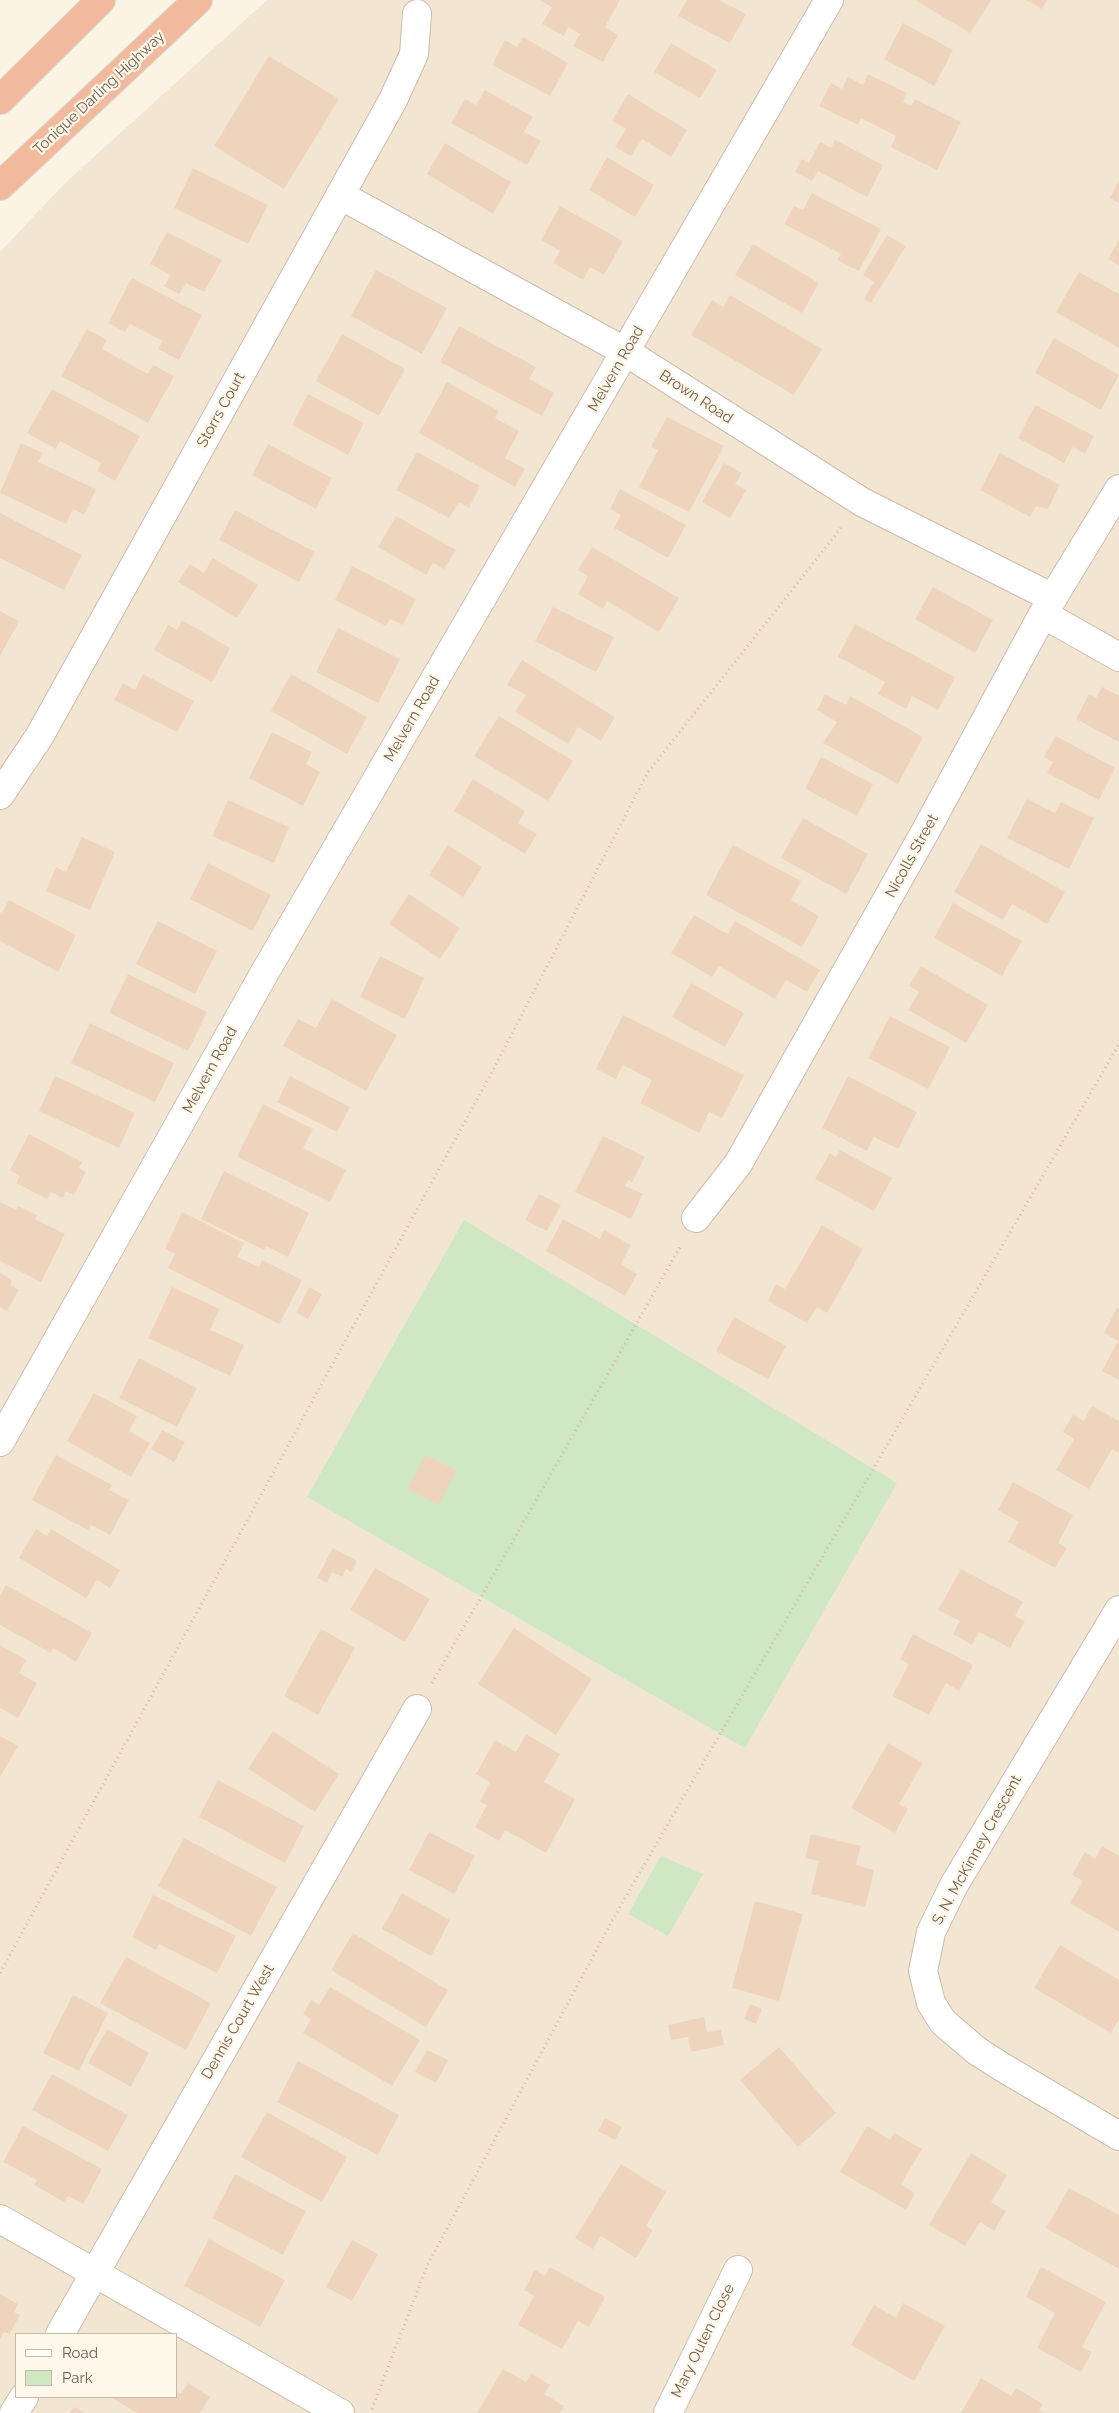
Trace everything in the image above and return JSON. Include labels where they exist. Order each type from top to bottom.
[{"type":"highway","points":[[0,100],[101,0]]},
{"type":"highway","name":"Tonique Darling Highway","points":[[0,186],[198,0]]},
{"type":"street","name":"Melvern Road","points":[[0,1442],[265,972],[829,0]]},
{"type":"street","name":"Storrs Court","points":[[0,796],[39,736],[393,100],[414,54],[417,14]]},
{"type":"street","name":"Brown Road","points":[[340,195],[626,352],[862,502],[1048,606],[1119,657]]},
{"type":"street","name":"Nicolls Street","points":[[696,1218],[738,1164],[925,832],[1048,606],[1119,489]]},
{"type":"street","name":"S. N. McKinney Crescent","points":[[1119,1610],[954,1885],[932,1932],[923,1971],[931,2004],[950,2029],[1002,2068],[1119,2136]]},
{"type":"street","name":"Dennis Court West","points":[[61,2333],[417,1709]]},
{"type":"street","points":[[0,2219],[340,2413]]},
{"type":"street","name":"Mary Outen Close","points":[[668,2413],[738,2270]]},
{"type":"street","points":[[14,2413],[23,2398]]},
{"type":"path","points":[[0,1973],[492,1072],[648,772],[862,502]]},
{"type":"path","points":[[371,2413],[427,2266],[613,1919],[693,1785],[1119,1044]]},
{"type":"path","points":[[417,1709],[696,1218]]},
{"type":"shaded area","points":[[267,0],[1119,0],[1119,2413],[0,2413],[0,252],[65,183]]},
{"type":"green space","points":[[464,1220],[897,1483],[745,1748],[307,1497]]},
{"type":"green space","points":[[661,1856],[703,1874],[668,1936],[628,1914]]},
{"type":"building","points":[[539,0],[620,0],[605,27],[618,35],[603,62],[573,46],[580,34],[568,27],[564,36],[542,24],[552,7]]},
{"type":"building","points":[[687,0],[719,0],[746,14],[730,43],[678,16]]},
{"type":"building","points":[[915,0],[991,0],[970,33]]},
{"type":"building","points":[[1026,0],[1047,0],[1042,9]]},
{"type":"building","points":[[903,23],[953,50],[934,86],[884,59]]},
{"type":"building","points":[[523,37],[568,63],[550,96],[492,65],[505,40],[517,47]]},
{"type":"building","points":[[671,43],[717,70],[700,98],[654,72]]},
{"type":"building","points":[[269,56],[339,99],[284,189],[214,146]]},
{"type":"building","points":[[868,74],[907,93],[903,102],[911,106],[915,99],[961,122],[937,170],[891,147],[896,136],[861,118],[858,125],[819,106],[831,83],[842,89],[848,77],[863,85]]},
{"type":"building","points":[[485,90],[533,117],[524,132],[541,141],[527,165],[451,123],[465,99],[476,105]]},
{"type":"building","points":[[628,94],[687,130],[671,157],[642,139],[631,156],[615,147],[626,129],[612,121]]},
{"type":"building","points":[[835,140],[883,165],[867,197],[818,171],[812,181],[795,172],[802,159],[809,163],[820,142],[831,148]]},
{"type":"building","points":[[445,143],[511,182],[493,214],[427,174]]},
{"type":"building","points":[[607,157],[654,185],[635,217],[589,190]]},
{"type":"building","points":[[193,168],[268,205],[248,244],[174,208]]},
{"type":"building","points":[[1119,181],[1119,203],[1110,198]]},
{"type":"building","points":[[812,193],[881,229],[859,271],[837,260],[841,254],[784,224],[794,206],[803,210]]},
{"type":"building","points":[[560,206],[623,241],[604,275],[590,267],[583,280],[553,263],[560,251],[541,240]]},
{"type":"building","points":[[167,232],[222,260],[204,292],[186,283],[179,294],[164,286],[171,275],[150,264]]},
{"type":"building","points":[[887,235],[906,246],[871,303],[864,299],[874,282],[863,275]]},
{"type":"building","points":[[1119,240],[1119,265],[1108,259]]},
{"type":"building","points":[[753,244],[819,283],[802,313],[735,275]]},
{"type":"building","points":[[376,270],[447,308],[422,354],[351,316]]},
{"type":"building","points":[[1079,272],[1119,294],[1119,348],[1056,312]]},
{"type":"building","points":[[132,278],[202,315],[179,360],[158,349],[163,341],[130,324],[125,332],[108,323]]},
{"type":"building","points":[[730,295],[822,349],[794,395],[691,335],[712,300],[723,307]]},
{"type":"building","points":[[459,326],[536,367],[529,379],[554,393],[542,416],[440,362]]},
{"type":"building","points":[[87,329],[107,340],[102,349],[148,374],[153,365],[174,376],[148,423],[61,376]]},
{"type":"building","points":[[342,334],[405,369],[379,416],[316,381]]},
{"type":"building","points":[[1054,338],[1119,375],[1101,410],[1035,373]]},
{"type":"building","points":[[447,382],[499,411],[495,418],[519,431],[505,458],[525,469],[515,487],[419,433]]},
{"type":"building","points":[[52,389],[140,436],[115,481],[97,471],[101,463],[60,441],[56,449],[27,433]]},
{"type":"building","points":[[308,394],[364,423],[348,455],[292,425]]},
{"type":"building","points":[[1035,405],[1094,436],[1085,454],[1073,447],[1064,463],[1018,438]]},
{"type":"building","points":[[667,417],[724,446],[689,512],[639,487],[658,450],[651,447]]},
{"type":"building","points":[[21,443],[43,453],[38,462],[96,489],[84,515],[73,509],[66,524],[0,493]]},
{"type":"building","points":[[268,444],[332,478],[316,509],[252,475]]},
{"type":"building","points":[[417,452],[480,486],[469,508],[459,502],[449,518],[396,490]]},
{"type":"building","points":[[1000,453],[1060,485],[1048,509],[1036,506],[1030,517],[980,490]]},
{"type":"building","points":[[724,463],[742,473],[735,484],[746,490],[730,518],[702,502]]},
{"type":"building","points":[[620,489],[686,525],[668,558],[614,528],[621,515],[610,509]]},
{"type":"building","points":[[235,510],[315,552],[299,582],[219,540]]},
{"type":"building","points":[[0,513],[82,555],[64,590],[0,558]]},
{"type":"building","points":[[396,516],[456,550],[444,569],[433,563],[426,575],[378,547]]},
{"type":"building","points":[[592,547],[679,598],[659,632],[607,601],[603,609],[578,594],[588,576],[578,570]]},
{"type":"building","points":[[213,558],[258,585],[237,618],[178,582],[190,564],[204,573]]},
{"type":"building","points":[[352,566],[416,599],[403,625],[390,619],[386,626],[335,600]]},
{"type":"building","points":[[933,587],[993,620],[975,653],[915,619]]},
{"type":"building","points":[[553,607],[614,637],[596,672],[535,641]]},
{"type":"building","points":[[0,611],[19,621],[0,656]]},
{"type":"building","points":[[182,620],[230,648],[212,682],[154,650],[168,625],[177,630]]},
{"type":"building","points":[[855,624],[955,677],[938,710],[912,696],[906,709],[878,694],[885,682],[838,657]]},
{"type":"building","points":[[338,628],[400,659],[378,703],[316,672]]},
{"type":"building","points":[[522,660],[615,717],[601,741],[578,727],[568,744],[515,712],[526,695],[507,685]]},
{"type":"building","points":[[143,674],[194,701],[177,732],[114,700],[123,683],[135,690]]},
{"type":"building","points":[[291,674],[367,717],[347,754],[271,711]]},
{"type":"building","points":[[1102,687],[1119,696],[1119,742],[1076,719],[1089,694],[1096,698]]},
{"type":"building","points":[[825,694],[846,705],[850,696],[923,737],[898,784],[823,743],[837,722],[817,710]]},
{"type":"building","points":[[499,716],[573,761],[548,801],[474,756]]},
{"type":"building","points":[[272,732],[312,752],[306,764],[320,772],[303,806],[249,778]]},
{"type":"building","points":[[1056,736],[1115,768],[1099,800],[1047,773],[1053,762],[1044,757]]},
{"type":"building","points":[[821,757],[873,784],[857,816],[805,789]]},
{"type":"building","points":[[473,779],[525,811],[518,823],[537,834],[525,854],[454,811]]},
{"type":"building","points":[[1027,799],[1055,813],[1061,802],[1094,818],[1069,869],[1007,838]]},
{"type":"building","points":[[228,800],[289,827],[274,863],[212,836]]},
{"type":"building","points":[[803,818],[868,854],[846,894],[781,858]]},
{"type":"building","points":[[82,837],[115,852],[90,910],[46,891],[56,867],[66,872]]},
{"type":"building","points":[[981,844],[1065,892],[1047,924],[1012,904],[1003,920],[954,892]]},
{"type":"building","points":[[448,845],[482,867],[463,897],[429,875]]},
{"type":"building","points":[[733,845],[801,881],[791,900],[819,916],[802,947],[706,895]]},
{"type":"building","points":[[208,863],[271,895],[253,931],[190,899]]},
{"type":"building","points":[[409,894],[460,928],[440,959],[389,924]]},
{"type":"building","points":[[9,900],[76,935],[58,972],[0,941],[0,912],[2,913]]},
{"type":"building","points":[[953,903],[1022,941],[1002,976],[934,938]]},
{"type":"building","points":[[694,915],[728,934],[735,921],[820,970],[807,992],[786,980],[775,999],[719,966],[712,977],[671,953]]},
{"type":"building","points":[[158,921],[217,951],[195,994],[136,964]]},
{"type":"building","points":[[380,956],[424,978],[405,1019],[360,997]]},
{"type":"building","points":[[921,966],[988,1005],[966,1043],[908,1010],[919,992],[909,986]]},
{"type":"building","points":[[128,974],[207,1012],[188,1051],[109,1013]]},
{"type":"building","points":[[691,983],[744,1013],[725,1047],[672,1017]]},
{"type":"building","points":[[332,999],[397,1035],[366,1091],[283,1046],[298,1019],[316,1028]]},
{"type":"building","points":[[623,1015],[744,1075],[722,1118],[709,1112],[699,1133],[640,1103],[652,1080],[623,1065],[616,1079],[596,1069]]},
{"type":"building","points":[[890,1016],[950,1047],[928,1089],[868,1058]]},
{"type":"building","points":[[90,1023],[174,1063],[155,1102],[71,1063]]},
{"type":"building","points":[[55,1076],[135,1113],[119,1148],[39,1111]]},
{"type":"building","points":[[290,1076],[350,1107],[337,1132],[277,1102]]},
{"type":"building","points":[[848,1076],[917,1112],[898,1149],[874,1137],[867,1151],[822,1128]]},
{"type":"building","points":[[263,1104],[313,1129],[303,1148],[346,1170],[330,1202],[237,1157]]},
{"type":"building","points":[[29,1134],[82,1162],[79,1168],[86,1172],[74,1195],[66,1191],[63,1198],[51,1192],[47,1199],[16,1183],[20,1176],[10,1170]]},
{"type":"building","points":[[603,1136],[645,1157],[632,1182],[628,1180],[625,1186],[643,1194],[631,1219],[575,1192]]},
{"type":"building","points":[[840,1150],[892,1178],[874,1211],[815,1179],[830,1153],[836,1157]]},
{"type":"building","points":[[224,1171],[309,1213],[288,1257],[266,1246],[264,1250],[201,1219]]},
{"type":"building","points":[[539,1194],[561,1205],[547,1231],[525,1220]]},
{"type":"building","points":[[0,1202],[16,1210],[18,1206],[37,1215],[35,1219],[65,1234],[41,1282],[0,1261]]},
{"type":"building","points":[[182,1212],[244,1243],[237,1257],[259,1267],[262,1260],[302,1280],[279,1324],[168,1268],[175,1254],[165,1249]]},
{"type":"building","points":[[563,1219],[600,1239],[604,1230],[631,1245],[621,1264],[637,1274],[625,1296],[546,1251]]},
{"type":"building","points":[[822,1225],[863,1249],[827,1313],[817,1307],[807,1323],[768,1301],[776,1284],[785,1289]]},
{"type":"building","points":[[0,1273],[12,1280],[10,1285],[19,1290],[7,1311],[0,1307]]},
{"type":"building","points":[[172,1287],[220,1309],[210,1330],[244,1345],[230,1376],[148,1338]]},
{"type":"building","points":[[309,1287],[322,1294],[308,1319],[296,1313]]},
{"type":"building","points":[[1117,1308],[1119,1309],[1119,1380],[1102,1371],[1118,1341],[1104,1333]]},
{"type":"building","points":[[734,1317],[786,1346],[768,1379],[716,1351]]},
{"type":"building","points":[[139,1358],[197,1388],[177,1427],[119,1398]]},
{"type":"building","points":[[94,1393],[137,1416],[129,1431],[150,1443],[131,1477],[67,1441]]},
{"type":"building","points":[[1092,1406],[1119,1421],[1119,1453],[1112,1449],[1089,1489],[1056,1470],[1074,1439],[1063,1432],[1073,1415],[1084,1421]]},
{"type":"building","points":[[162,1430],[185,1442],[174,1462],[151,1449]]},
{"type":"building","points":[[56,1455],[112,1485],[109,1490],[129,1500],[110,1535],[91,1525],[88,1530],[32,1500]]},
{"type":"building","points":[[425,1455],[456,1470],[439,1505],[408,1489]]},
{"type":"building","points":[[1013,1482],[1073,1515],[1058,1543],[1067,1548],[1055,1568],[1008,1542],[1019,1522],[998,1510]]},
{"type":"building","points":[[36,1529],[47,1536],[51,1529],[120,1570],[110,1588],[97,1580],[86,1598],[19,1558]]},
{"type":"building","points":[[333,1548],[357,1561],[351,1572],[346,1569],[342,1577],[332,1572],[327,1583],[317,1578]]},
{"type":"building","points":[[375,1568],[430,1599],[405,1642],[350,1610]]},
{"type":"building","points":[[961,1569],[1023,1602],[1015,1616],[1025,1621],[1010,1648],[979,1632],[972,1645],[953,1634],[960,1621],[938,1610]]},
{"type":"building","points":[[6,1585],[92,1633],[76,1662],[53,1648],[51,1653],[0,1625],[0,1596]]},
{"type":"building","points":[[514,1628],[592,1679],[556,1735],[478,1684]]},
{"type":"building","points":[[321,1629],[355,1648],[318,1715],[284,1696]]},
{"type":"building","points":[[913,1634],[973,1665],[959,1691],[946,1683],[929,1715],[892,1696],[909,1664],[900,1659]]},
{"type":"building","points":[[0,1645],[26,1660],[19,1673],[37,1683],[18,1718],[0,1708]]},
{"type":"building","points":[[273,1731],[339,1774],[315,1812],[248,1769]]},
{"type":"building","points":[[526,1734],[560,1754],[544,1782],[575,1799],[546,1853],[505,1830],[499,1841],[475,1827],[487,1805],[480,1802],[490,1782],[476,1774],[495,1740],[516,1752]]},
{"type":"building","points":[[0,1736],[18,1746],[0,1777]]},
{"type":"building","points":[[888,1743],[923,1763],[899,1804],[908,1809],[895,1833],[851,1808]]},
{"type":"building","points":[[218,1780],[304,1826],[285,1863],[199,1817]]},
{"type":"building","points":[[429,1832],[475,1856],[454,1894],[409,1870]]},
{"type":"building","points":[[811,1834],[861,1846],[856,1865],[874,1870],[865,1907],[811,1894],[819,1861],[805,1858]]},
{"type":"building","points":[[184,1838],[277,1887],[251,1936],[158,1886]]},
{"type":"building","points":[[1102,1846],[1119,1856],[1119,1932],[1070,1903],[1083,1881],[1072,1875],[1085,1852],[1095,1859]]},
{"type":"building","points":[[402,1893],[450,1920],[431,1956],[382,1929]]},
{"type":"building","points":[[153,1895],[236,1936],[217,1973],[159,1944],[156,1950],[132,1937]]},
{"type":"building","points":[[755,1901],[803,1914],[779,2001],[732,1988]]},
{"type":"building","points":[[353,1933],[448,1990],[426,2027],[331,1970]]},
{"type":"building","points":[[1060,1945],[1119,1980],[1119,2019],[1111,2033],[1034,1988]]},
{"type":"building","points":[[126,1957],[211,2003],[186,2050],[100,2003]]},
{"type":"building","points":[[330,1987],[420,2040],[392,2086],[303,2033],[311,2019],[303,2014],[311,2000],[319,2005]]},
{"type":"building","points":[[73,1995],[108,2013],[79,2071],[43,2053]]},
{"type":"building","points":[[750,2004],[762,2009],[756,2024],[744,2019]]},
{"type":"building","points":[[704,2017],[707,2032],[721,2030],[724,2045],[691,2052],[688,2037],[671,2040],[668,2025]]},
{"type":"building","points":[[107,2029],[149,2053],[131,2087],[88,2063]]},
{"type":"building","points":[[779,2047],[836,2113],[798,2147],[740,2080]]},
{"type":"building","points":[[427,2050],[448,2060],[436,2083],[415,2072]]},
{"type":"building","points":[[298,2061],[399,2115],[378,2155],[277,2102]]},
{"type":"building","points":[[52,2074],[128,2115],[108,2151],[32,2110]]},
{"type":"building","points":[[267,2112],[347,2157],[322,2202],[241,2157]]},
{"type":"building","points":[[605,2118],[622,2127],[615,2140],[598,2131]]},
{"type":"building","points":[[23,2126],[102,2169],[83,2204],[68,2196],[64,2202],[34,2185],[37,2180],[3,2162]]},
{"type":"building","points":[[867,2126],[890,2140],[894,2133],[922,2149],[901,2184],[915,2193],[906,2210],[840,2172]]},
{"type":"building","points":[[971,2153],[1007,2175],[991,2202],[1006,2211],[994,2231],[980,2222],[965,2246],[929,2225]]},
{"type":"building","points":[[621,2164],[666,2192],[646,2226],[653,2230],[636,2258],[601,2236],[593,2249],[575,2238]]},
{"type":"building","points":[[235,2174],[306,2211],[283,2255],[212,2218]]},
{"type":"building","points":[[1069,2188],[1119,2215],[1119,2269],[1046,2228]]},
{"type":"building","points":[[209,2239],[285,2280],[260,2327],[184,2286]]},
{"type":"building","points":[[352,2240],[378,2254],[352,2301],[326,2287]]},
{"type":"building","points":[[550,2267],[605,2297],[589,2327],[578,2321],[562,2349],[518,2325],[534,2296],[524,2290],[535,2270],[545,2276]]},
{"type":"building","points":[[1041,2267],[1106,2302],[1082,2347],[1092,2352],[1081,2372],[1037,2348],[1055,2313],[1026,2297]]},
{"type":"building","points":[[0,2294],[18,2304],[14,2312],[20,2315],[9,2334],[4,2332],[0,2339]]},
{"type":"building","points":[[903,2303],[945,2326],[914,2381],[851,2345],[874,2305],[896,2318]]},
{"type":"building","points":[[503,2369],[526,2382],[531,2373],[550,2385],[544,2394],[564,2406],[560,2413],[477,2413]]},
{"type":"building","points":[[981,2378],[1011,2396],[1016,2388],[1043,2404],[1039,2410],[1044,2413],[961,2413]]},
{"type":"building","points":[[188,2383],[210,2397],[200,2413],[137,2413],[112,2398],[178,2398],[178,2392],[181,2394]]},
{"type":"building","points":[[74,2407],[84,2413],[70,2413]]}]
